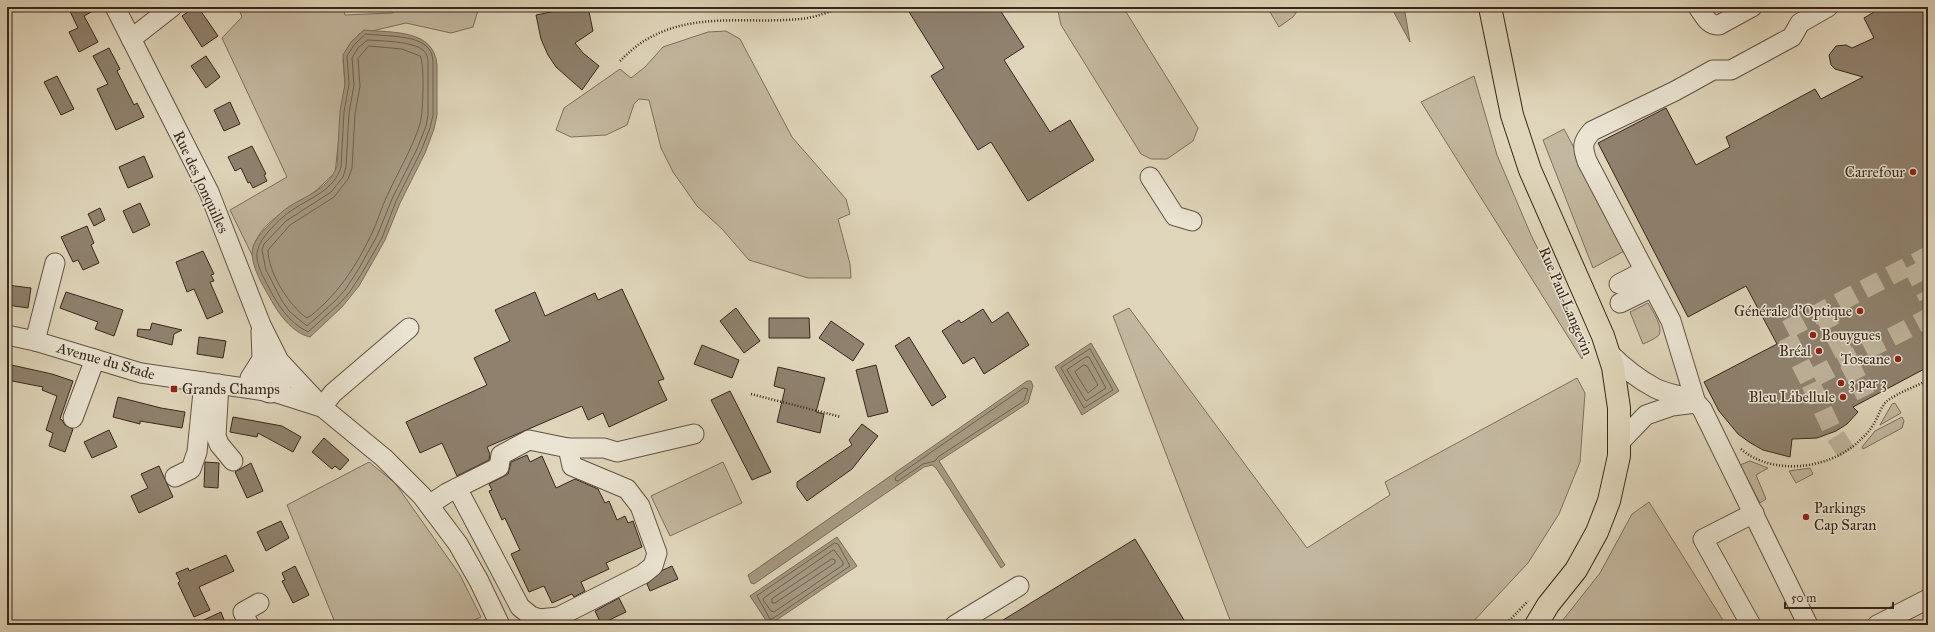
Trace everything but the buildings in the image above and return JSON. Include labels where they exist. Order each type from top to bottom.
[{"type":"main road","name":"Rue Paul Langevin","points":[[1490,7],[1512,115],[1530,170],[1603,336],[1613,367],[1619,408],[1619,456],[1609,501],[1598,532],[1576,570],[1539,602],[1526,625]]},
{"type":"main road","name":"Rue Paul Langevin","points":[[1536,625],[1539,602]]},
{"type":"street","name":"Rue des Jonquilles","points":[[115,7],[208,192],[261,325],[268,376]]},
{"type":"street","points":[[131,39],[172,7]]},
{"type":"street","points":[[1698,7],[1709,22],[1714,25],[1719,25],[1752,7]]},
{"type":"street","points":[[1696,403],[1671,321],[1587,161],[1582,149],[1584,140],[1592,131],[1675,91],[1713,70],[1731,70],[1792,37],[1800,23],[1828,7]]},
{"type":"street","points":[[1150,177],[1175,216],[1192,221]]},
{"type":"street","points":[[35,341],[55,263]]},
{"type":"street","points":[[1619,284],[1649,279]]},
{"type":"street","points":[[1620,303],[1649,279]]},
{"type":"street","points":[[322,407],[333,393],[409,328]]},
{"type":"street","name":"Avenue du Stade","points":[[7,335],[35,341],[141,373],[217,384],[268,376]]},
{"type":"street","points":[[1609,353],[1626,370],[1657,389],[1688,397],[1702,409],[1808,625]]},
{"type":"street","points":[[73,418],[95,359]]},
{"type":"street","points":[[268,376],[301,385],[322,407],[384,458],[428,505],[458,544],[500,625]]},
{"type":"street","points":[[268,376],[322,407]]},
{"type":"street","points":[[217,384],[216,436],[219,444],[233,461]]},
{"type":"street","points":[[175,477],[191,468],[217,384]]},
{"type":"street","points":[[1619,443],[1646,415],[1672,406],[1696,403]]},
{"type":"street","points":[[428,505],[457,488],[499,467],[502,455],[529,440],[568,448],[604,448],[617,452],[694,434]]},
{"type":"street","points":[[457,488],[520,607],[531,616],[540,619],[558,617],[643,574],[653,566],[657,553],[640,506],[627,489],[572,466],[568,448]]},
{"type":"street","points":[[1751,625],[1703,539],[1754,513]]},
{"type":"street","points":[[955,625],[1019,586]]},
{"type":"street","points":[[1877,625],[1928,599]]},
{"type":"street","points":[[249,625],[243,612],[259,603]]},
{"type":"street","points":[[1904,625],[1928,612]]},
{"type":"path","points":[[620,61],[636,46],[651,36],[689,24],[709,20],[802,19],[844,7]]},
{"type":"path","points":[[1735,444],[1750,457],[1782,465],[1800,466],[1824,461],[1846,452],[1861,440],[1872,426],[1886,402],[1928,381]]},
{"type":"path","points":[[751,394],[841,417]]},
{"type":"path","points":[[1505,625],[1539,602]]},
{"type":"shaded area","points":[[238,7],[343,7],[345,15],[392,13],[402,7],[479,7],[473,27],[451,33],[406,23],[359,34],[343,60],[345,84],[335,173],[312,194],[281,213],[264,228],[258,236],[254,246],[253,257],[230,210],[287,177],[222,38],[242,17]]},
{"type":"shaded area","points":[[1060,7],[1123,7],[1198,128],[1193,141],[1167,159],[1151,159],[1141,154],[1061,25],[1058,11]]},
{"type":"shaded area","points":[[1267,7],[1300,7],[1293,17],[1279,27]]},
{"type":"shaded area","points":[[726,31],[740,39],[792,137],[846,199],[850,214],[838,219],[850,264],[851,278],[808,278],[749,260],[722,229],[697,206],[673,172],[661,148],[649,100],[639,99],[634,104],[627,125],[606,135],[571,137],[556,130],[564,108],[620,69],[631,78],[645,67],[663,47],[708,32]]},
{"type":"shaded area","points":[[1474,76],[1497,155],[1531,235],[1585,345],[1582,359],[1421,102]]},
{"type":"shaded area","points":[[1564,129],[1628,249],[1593,268],[1543,140]]},
{"type":"shaded area","points":[[1648,303],[1659,324],[1660,333],[1658,336],[1643,344],[1630,312]]},
{"type":"shaded area","points":[[1129,308],[1307,548],[1390,495],[1385,482],[1577,378],[1585,393],[1580,462],[1559,514],[1528,563],[1470,625],[1232,625],[1113,316]]},
{"type":"shaded area","points":[[1895,403],[1901,413],[1880,425],[1892,404]]},
{"type":"shaded area","points":[[1902,417],[1904,421],[1902,428],[1863,449],[1862,447],[1875,431]]},
{"type":"shaded area","points":[[1750,461],[1768,468],[1756,475],[1766,499],[1760,503],[1740,465]]},
{"type":"shaded area","points":[[369,462],[395,483],[460,575],[481,617],[463,625],[336,625],[287,505]]},
{"type":"shaded area","points":[[723,462],[742,503],[670,536],[651,496]]},
{"type":"shaded area","points":[[1810,468],[1813,474],[1796,483],[1789,471]]},
{"type":"shaded area","points":[[1649,502],[1726,625],[1559,625],[1600,573],[1632,514]]},
{"type":"water","points":[[1391,7],[1404,7],[1410,42]]},
{"type":"water","points":[[364,30],[410,35],[420,39],[428,45],[434,53],[437,65],[437,115],[434,129],[425,153],[400,203],[385,240],[359,286],[342,307],[310,337],[303,335],[292,327],[277,310],[256,272],[252,257],[252,250],[254,244],[265,229],[286,208],[317,190],[329,180],[333,174],[337,166],[340,111],[345,84],[343,55],[351,42]]},
{"type":"water","points":[[1091,343],[1119,391],[1082,415],[1055,367]]},
{"type":"water","points":[[1027,381],[1031,381],[1033,386],[1028,403],[939,461],[1005,565],[1001,568],[936,468],[932,465],[924,467],[754,584],[751,583],[748,575]]},
{"type":"water","points":[[837,537],[857,566],[769,625],[750,596]]},
{"type":"tunnel","points":[[1809,380],[1784,331],[1928,256]]},
{"type":"tunnel","points":[[1912,265],[1928,297]]},
{"type":"tunnel","points":[[1822,311],[1866,396]]},
{"type":"tunnel","points":[[1846,452],[1833,432],[1809,380],[1928,318]]},
{"type":"place","name":"Carrefour","points":[[1913,172]]},
{"type":"place","name":"Générale d'Optique","points":[[1860,311]]},
{"type":"place","name":"Bouygues","points":[[1813,335]]},
{"type":"place","name":"Bréal","points":[[1819,351]]},
{"type":"place","name":"Toscane","points":[[1898,359]]},
{"type":"place","name":"3 par 3","points":[[1841,383]]},
{"type":"place","name":"Grands Champs","points":[[174,389]]},
{"type":"place","name":"Bleu Libellule","points":[[1843,397]]},
{"type":"place","name":"Parkings Cap Saran","points":[[1806,517]]}]
